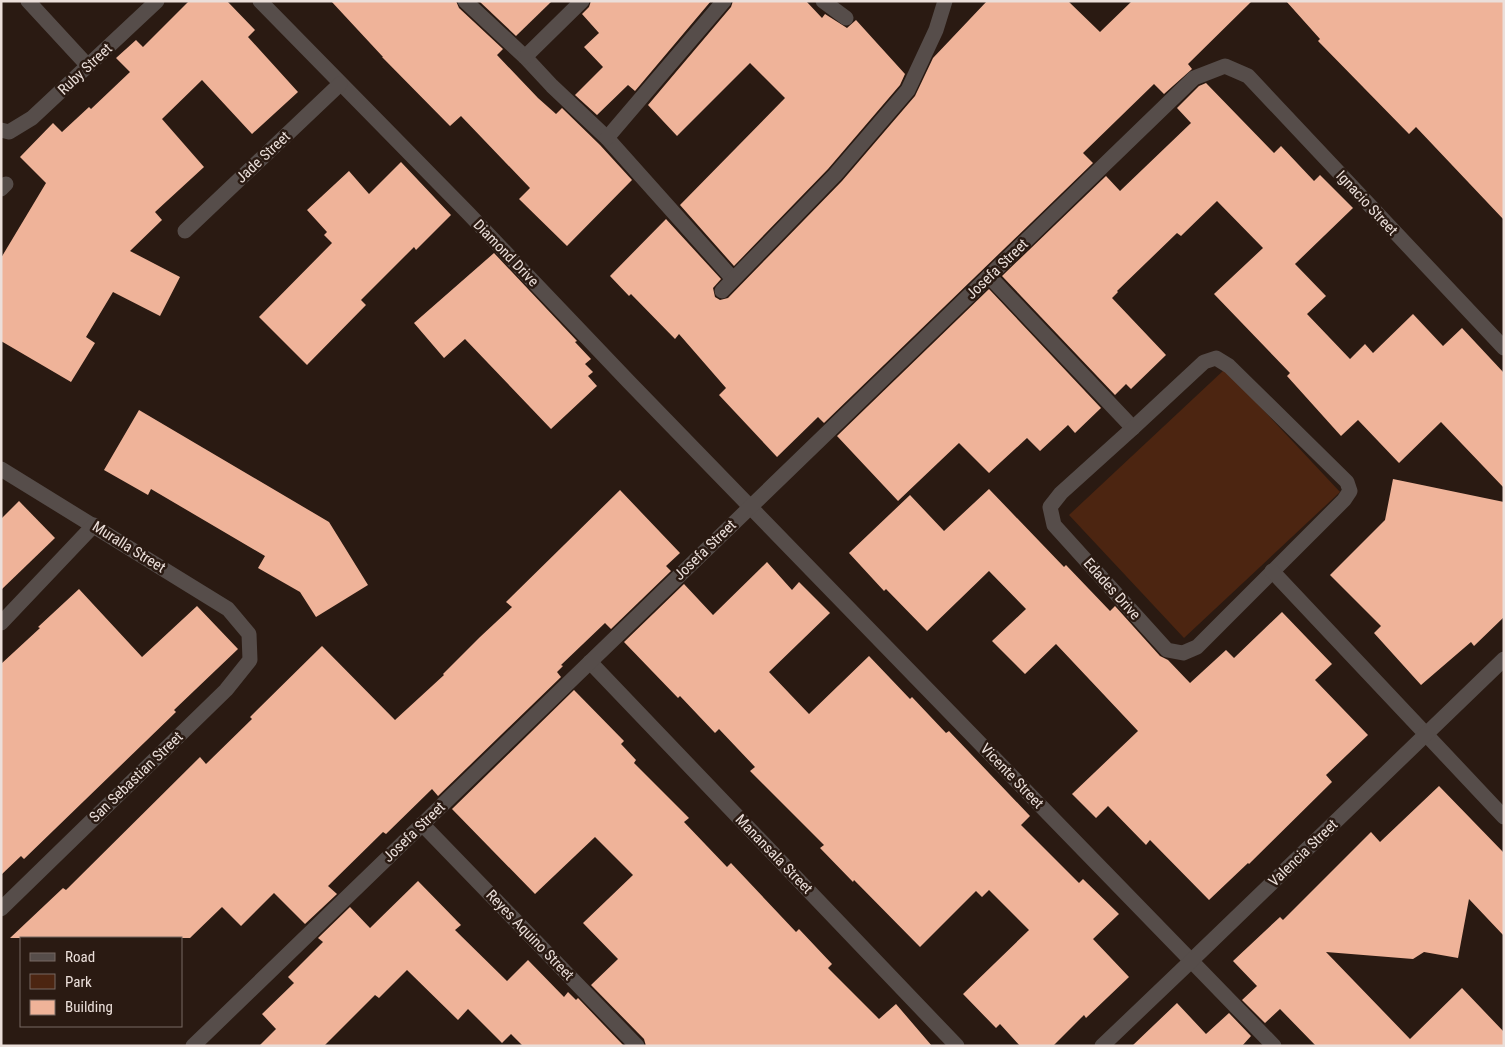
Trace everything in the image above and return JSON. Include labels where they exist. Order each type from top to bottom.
[{"type":"street","points":[[28,1],[88,66]]},
{"type":"street","name":"Ruby Street","points":[[5,131],[32,118],[157,1]]},
{"type":"street","name":"Diamond Drive","points":[[260,1],[468,213],[750,507]]},
{"type":"street","points":[[464,1],[525,57],[558,92],[607,138],[733,279]]},
{"type":"street","points":[[525,57],[582,1]]},
{"type":"street","points":[[607,138],[724,1]]},
{"type":"street","points":[[823,1],[846,18]]},
{"type":"street","points":[[722,291],[835,175],[908,90],[936,30],[945,1]]},
{"type":"street","name":"Josefa Street","points":[[193,1046],[1194,78],[1225,66]]},
{"type":"street","name":"Ignacio Street","points":[[1225,66],[1248,76],[1504,348]]},
{"type":"street","name":"Jade Street","points":[[185,230],[340,84]]},
{"type":"street","points":[[989,276],[1133,428]]},
{"type":"street","name":"Edades Drive","points":[[1216,358],[1229,366],[1347,482],[1350,491],[1344,500],[1272,571],[1197,647],[1183,653],[1167,650],[1054,525],[1050,507],[1060,493],[1204,362],[1216,358]]},
{"type":"street","name":"Muralla Street","points":[[1,469],[228,609],[249,634]]},
{"type":"street","name":"Vicente Street","points":[[750,507],[1274,1046]]},
{"type":"street","points":[[1,623],[94,526]]},
{"type":"street","points":[[1272,571],[1504,817]]},
{"type":"street","name":"San Sebastian Street","points":[[1,909],[226,690],[250,660],[249,634]]},
{"type":"street","name":"Valencia Street","points":[[1102,1046],[1504,659]]},
{"type":"street","name":"Manansala Street","points":[[590,662],[957,1046]]},
{"type":"street","name":"Reyes Aquino Street","points":[[422,824],[637,1046]]},
{"type":"green space","points":[[1225,369],[1340,492],[1184,638],[1069,515]]},
{"type":"building","points":[[189,1],[227,1],[255,30],[248,37],[298,92],[252,134],[202,80],[162,119],[204,167],[155,212],[162,220],[130,251],[180,277],[160,316],[113,292],[86,337],[95,343],[71,382],[1,341],[1,258],[46,183],[20,157],[53,123],[62,132],[89,107],[91,109],[130,72],[116,58],[136,40],[143,47]]},
{"type":"building","points":[[331,1],[456,1],[459,8],[503,49],[497,55],[538,98],[556,114],[562,108],[632,180],[567,246],[519,199],[530,188],[461,116],[450,126],[382,57]]},
{"type":"building","points":[[479,1],[552,1],[516,36]]},
{"type":"building","points":[[591,1],[711,1],[635,91],[628,85],[597,115],[575,95],[603,67],[584,47],[599,33],[582,14],[589,7]]},
{"type":"building","points":[[733,1],[806,1],[822,18],[825,14],[847,28],[856,20],[905,74],[900,85],[828,169],[734,266],[680,205],[785,98],[750,63],[677,136],[648,105],[731,7]]},
{"type":"building","points":[[987,1],[1068,1],[1100,32],[1132,1],[1252,1],[1188,64],[1192,69],[1164,94],[1154,84],[1083,153],[1093,163],[824,423],[818,417],[777,457],[719,395],[726,388],[679,334],[675,339],[631,294],[629,296],[610,276],[666,219],[721,279],[713,288],[715,297],[720,300],[728,298],[842,181],[915,96],[933,58]]},
{"type":"building","points":[[1286,1],[1504,1],[1504,220],[1416,127],[1409,134],[1318,41],[1320,39]]},
{"type":"building","points":[[1206,83],[1274,153],[1281,146],[1314,181],[1320,175],[1353,208],[1295,264],[1326,296],[1307,314],[1350,359],[1365,344],[1373,353],[1413,314],[1443,346],[1462,328],[1504,373],[1504,488],[1441,422],[1399,463],[1358,420],[1341,436],[1287,376],[1290,373],[1214,294],[1263,248],[1217,201],[1181,236],[1177,233],[1112,298],[1166,355],[1131,389],[1126,384],[1115,395],[1002,276],[1106,176],[1120,191],[1191,123],[1177,108],[1199,86]]},
{"type":"building","points":[[401,162],[451,215],[416,250],[414,247],[361,300],[366,305],[307,365],[259,317],[332,243],[324,235],[327,232],[307,210],[349,171],[369,194]]},
{"type":"building","points":[[494,253],[577,341],[575,342],[591,359],[585,364],[593,372],[588,376],[597,386],[551,429],[465,339],[444,358],[414,323]]},
{"type":"building","points":[[989,289],[1101,408],[1075,433],[1068,425],[1040,451],[1027,438],[989,473],[959,443],[898,501],[837,436]]},
{"type":"building","points":[[139,410],[329,522],[368,585],[316,617],[300,592],[258,568],[265,556],[151,489],[148,495],[104,470]]},
{"type":"building","points":[[1393,479],[1504,502],[1504,617],[1474,646],[1471,642],[1421,685],[1374,633],[1381,626],[1330,575],[1385,520]]},
{"type":"building","points":[[989,489],[1064,567],[1066,565],[1110,611],[1115,606],[1160,656],[1168,660],[1190,683],[1226,650],[1234,658],[1282,612],[1332,664],[1315,680],[1368,735],[1326,775],[1332,782],[1249,864],[1209,900],[1150,840],[1146,845],[1108,806],[1096,818],[1072,794],[1138,731],[1056,644],[1025,674],[992,641],[1026,609],[989,571],[927,631],[886,589],[884,591],[849,553],[910,495],[944,531]]},
{"type":"building","points":[[620,490],[680,553],[666,566],[671,571],[611,629],[605,623],[561,665],[563,666],[557,672],[561,677],[438,796],[432,789],[386,834],[383,832],[328,886],[337,894],[305,924],[274,893],[241,926],[222,907],[190,938],[10,938],[63,888],[66,890],[200,757],[206,764],[252,719],[250,717],[322,646],[395,720],[444,675],[512,607],[506,602]]},
{"type":"building","points":[[19,501],[55,538],[1,590],[1,519]]},
{"type":"building","points":[[767,562],[792,590],[799,582],[830,613],[769,672],[809,714],[869,656],[946,733],[949,731],[1030,816],[1021,825],[1079,883],[1083,879],[1119,914],[1093,939],[1129,977],[1086,1018],[1084,1015],[1053,1046],[1020,1046],[1000,1024],[996,1028],[963,994],[1029,930],[989,890],[982,897],[976,891],[920,947],[820,848],[824,845],[750,771],[755,767],[719,729],[715,733],[624,642],[684,584],[713,615]]},
{"type":"building","points":[[79,589],[142,657],[197,606],[238,649],[174,710],[176,712],[24,859],[21,856],[1,875],[1,664]]},
{"type":"building","points":[[574,690],[624,741],[621,744],[636,760],[634,763],[689,818],[684,822],[727,867],[731,863],[796,932],[799,929],[832,964],[828,968],[879,1019],[896,1004],[932,1046],[646,1046],[644,1039],[591,985],[618,959],[583,923],[633,875],[595,837],[535,894],[452,809]]},
{"type":"building","points":[[1439,786],[1504,853],[1504,936],[1469,899],[1458,958],[1424,952],[1413,959],[1326,952],[1410,1039],[1462,988],[1504,1032],[1504,1046],[1316,1046],[1280,1009],[1265,1023],[1242,1000],[1257,986],[1233,961],[1280,917],[1283,920],[1371,832],[1380,842]]},
{"type":"building","points":[[418,881],[461,925],[455,930],[507,981],[528,960],[564,997],[568,992],[576,1000],[578,998],[624,1046],[523,1046],[511,1034],[502,1043],[468,1009],[458,1020],[407,970],[379,998],[375,995],[324,1046],[259,1046],[276,1029],[262,1014],[294,983],[288,977],[323,942],[318,938],[350,907],[370,928]]},
{"type":"building","points":[[1177,1003],[1206,1034],[1229,1013],[1251,1036],[1242,1046],[1132,1046]]}]
